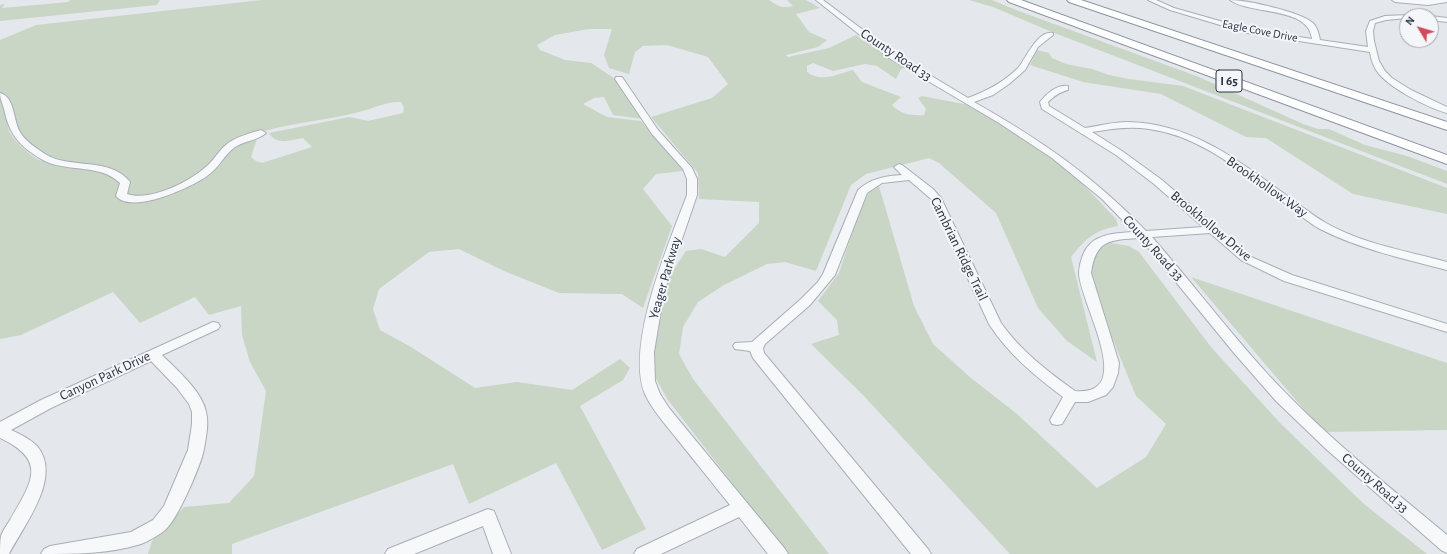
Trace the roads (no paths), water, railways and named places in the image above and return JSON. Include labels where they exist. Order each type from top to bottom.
[{"type":"highway","name":"I 65","points":[[1012,0],[1447,160]]},
{"type":"highway","name":"I 65","points":[[1072,0],[1447,126]]},
{"type":"street","name":"County Road 33","points":[[819,0],[891,55],[1014,127],[1066,164],[1106,197],[1180,276],[1258,372],[1289,405],[1322,437],[1447,545]]},
{"type":"street","name":"Eagle Cove Drive","points":[[1151,0],[1172,9],[1248,31],[1373,50]]},
{"type":"street","points":[[1233,0],[1291,16],[1310,24],[1316,34],[1316,41]]},
{"type":"street","points":[[1395,0],[1440,2],[1447,0]]},
{"type":"street","points":[[1399,17],[1385,18],[1372,22],[1369,29],[1376,65],[1386,77],[1406,90],[1447,110]]},
{"type":"street","points":[[968,101],[990,92],[1006,82],[1022,68],[1035,46],[1051,34]]},
{"type":"street","name":"Yeager Parkway","points":[[619,79],[655,132],[687,168],[692,179],[692,195],[658,292],[647,352],[648,381],[653,395],[664,412],[779,554]]},
{"type":"street","name":"Brookhollow Drive","points":[[1065,88],[1057,90],[1048,97],[1044,102],[1044,105],[1053,113],[1085,131],[1158,182],[1245,258],[1272,272],[1447,328]]},
{"type":"street","points":[[0,95],[6,102],[15,131],[25,143],[52,161],[104,170],[119,176],[125,182],[121,196],[128,199],[156,196],[179,188],[213,167],[223,152],[230,146],[244,138],[261,133]]},
{"type":"street","name":"Brookhollow Way","points":[[1085,131],[1133,125],[1159,128],[1184,135],[1231,161],[1313,219],[1333,231],[1363,242],[1447,266]]},
{"type":"street","name":"Cambrian Ridge Trail","points":[[899,167],[929,190],[936,198],[1000,332],[1020,354],[1055,385],[1071,396]]},
{"type":"street","points":[[911,177],[880,181],[868,185],[862,192],[829,275],[802,306],[760,341],[756,347],[758,355],[922,554]]},
{"type":"street","points":[[1057,420],[1071,396],[1087,398],[1098,394],[1108,383],[1112,370],[1112,363],[1085,273],[1089,253],[1094,245],[1104,239],[1142,234],[1212,230]]},
{"type":"street","name":"Canyon Park Drive","points":[[0,431],[12,422],[46,404],[213,326]]},
{"type":"street","points":[[740,346],[756,347]]},
{"type":"street","points":[[50,554],[123,542],[136,538],[159,525],[171,510],[196,450],[200,424],[199,412],[196,403],[182,384],[152,354]]},
{"type":"street","points":[[0,431],[32,451],[37,461],[39,470],[38,482],[33,496],[0,553]]},
{"type":"street","points":[[643,554],[741,508]]},
{"type":"street","points":[[394,554],[488,516],[502,554]]}]
